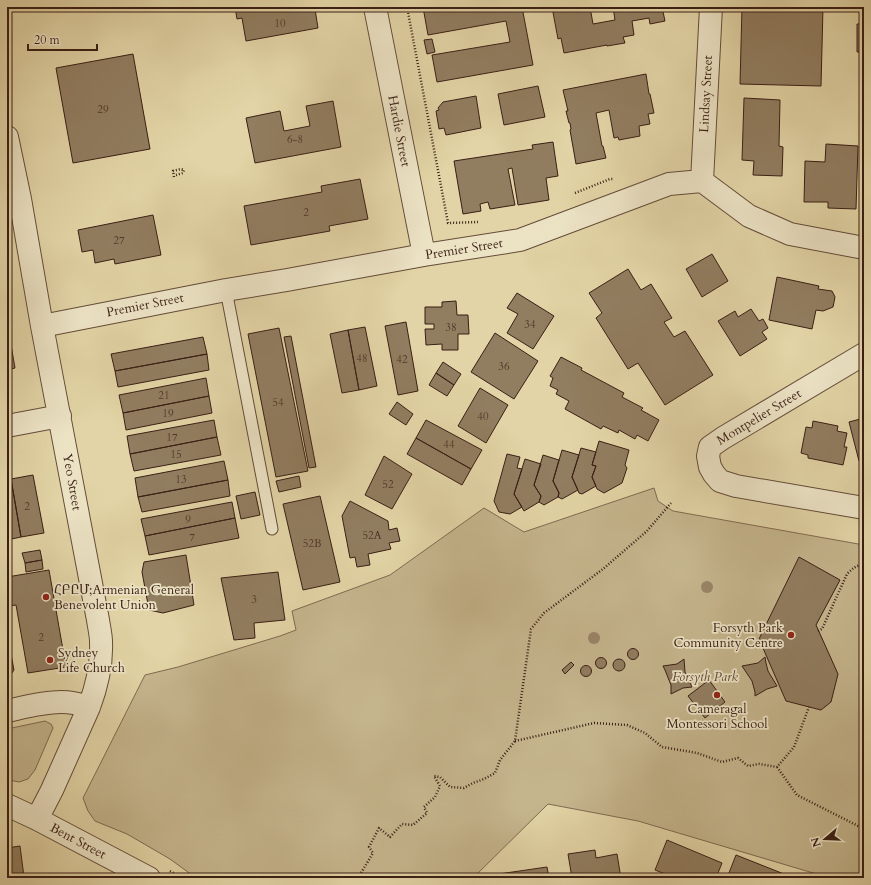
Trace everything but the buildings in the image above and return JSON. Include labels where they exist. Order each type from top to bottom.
[{"type":"street","name":"Hardie Street","points":[[375,7],[424,255]]},
{"type":"street","name":"Lindsay Street","points":[[702,181],[711,7]]},
{"type":"street","name":"Yeo Street","points":[[7,137],[20,200],[101,642],[99,676],[89,707],[37,819]]},
{"type":"street","name":"Premier Street","points":[[42,326],[226,290],[424,255],[520,240],[669,184],[702,181]]},
{"type":"street","points":[[702,181],[749,216],[790,234],[864,248]]},
{"type":"street","name":"Montpelier Street","points":[[864,354],[723,438],[710,447],[708,456],[710,467],[720,481],[736,486],[864,508]]},
{"type":"street","points":[[7,426],[60,416]]},
{"type":"street","points":[[7,710],[45,703],[60,702],[68,702],[89,707]]},
{"type":"street","name":"Bent Street","points":[[7,805],[37,819],[149,878]]},
{"type":"lane","points":[[226,290],[272,529]]},
{"type":"path","points":[[407,7],[448,223],[484,222]]},
{"type":"path","points":[[575,193],[610,179],[618,179]]},
{"type":"path","points":[[358,878],[373,853],[369,847],[379,828],[390,837],[402,824],[413,825],[427,813],[424,807],[435,797],[440,786],[434,776],[440,777],[450,787],[464,788],[495,773],[500,760],[515,741],[531,629],[544,613],[602,569],[647,530],[671,503]]},
{"type":"path","points":[[818,631],[822,629],[847,574],[859,565],[864,565]]},
{"type":"path","points":[[777,767],[794,747],[809,707]]},
{"type":"path","points":[[515,741],[594,722],[627,725],[645,733],[662,747],[697,753],[722,762],[738,758],[748,766],[759,764],[777,767],[797,795],[864,829]]},
{"type":"green space","name":"Forsyth Park","points":[[654,488],[658,501],[673,511],[864,545],[864,878],[830,878],[638,821],[548,804],[473,878],[196,878],[170,859],[127,834],[95,821],[88,811],[83,798],[145,675],[178,667],[296,630],[292,611],[390,575],[484,508],[524,532]]},
{"type":"green space","points":[[45,721],[51,724],[53,728],[35,770],[28,779],[19,782],[7,779],[7,729]]},
{"type":"place","name":"ՀԲԸՄ;Armenian General Benevolent Union","points":[[46,597]]},
{"type":"place","name":"Forsyth Park Community Centre","points":[[791,635]]},
{"type":"place","name":"Sydney Life Church","points":[[50,660]]},
{"type":"place","name":"Cameragal Montessori School","points":[[717,695]]}]
